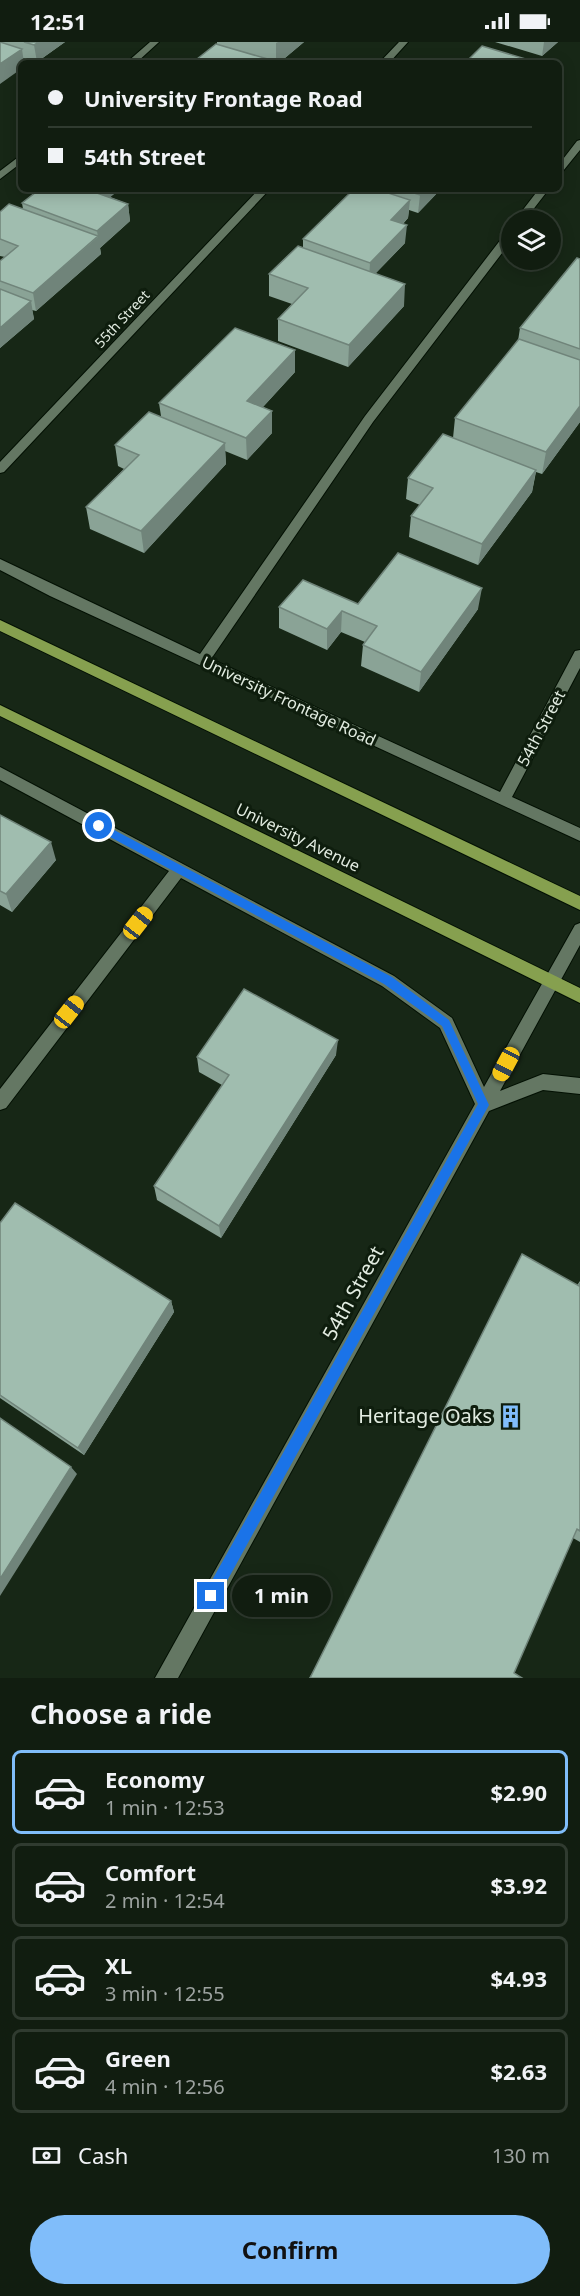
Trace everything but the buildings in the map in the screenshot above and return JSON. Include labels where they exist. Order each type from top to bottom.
[{"type":"main road","points":[[0,625],[580,903]]},
{"type":"main road","name":"University Avenue","points":[[0,710],[580,996]]},
{"type":"street","points":[[134,60],[155,42]]},
{"type":"street","points":[[387,60],[404,42]]},
{"type":"street","points":[[562,166],[580,142]]},
{"type":"street","points":[[0,176],[18,161]]},
{"type":"street","name":"55th Street","points":[[0,469],[262,192]]},
{"type":"street","points":[[528,210],[542,192]]},
{"type":"street","points":[[202,661],[369,419],[501,246]]},
{"type":"street","name":"University Frontage Road","points":[[0,564],[55,593],[580,835]]},
{"type":"street","name":"54th Street","points":[[503,800],[580,655]]},
{"type":"street","points":[[0,773],[388,981],[446,1023],[484,1105],[543,1082],[580,1086]]},
{"type":"street","points":[[0,1102],[179,869]]},
{"type":"street","name":"54th Street","points":[[166,1678],[580,930]]},
{"type":"place","name":"Heritage Oaks","points":[[510,1416]]},
{"type":"route","points":[[99,826],[388,981],[446,1023],[484,1105],[211,1596]]}]
